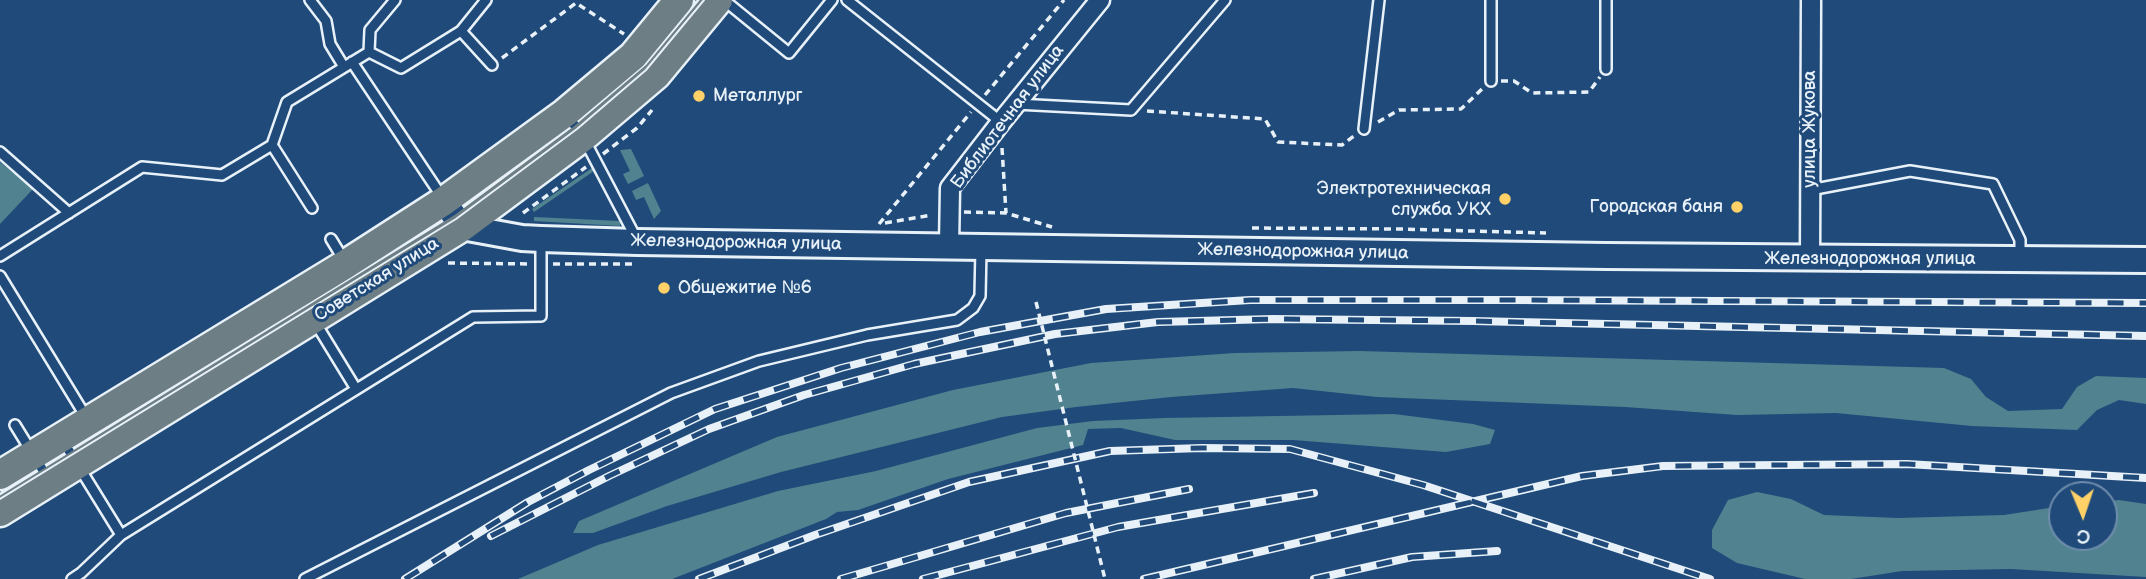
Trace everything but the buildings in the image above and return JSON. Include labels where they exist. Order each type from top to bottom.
[{"type":"main road","name":"Советская улица","points":[[0,512],[78,465],[305,305],[346,264],[444,201],[565,113],[633,56],[679,0]]},
{"type":"main road","name":"Советская улица","points":[[0,475],[89,421],[305,305],[462,227],[583,137],[656,75],[718,0]]},
{"type":"main road","points":[[444,201],[462,227]]},
{"type":"main road","name":"Железнодорожная улица","points":[[462,227],[522,238],[638,242],[1810,259],[2146,260]]},
{"type":"street","name":"Библиотечная улица","points":[[949,247],[950,188],[1100,0]]},
{"type":"street","name":"улица Жукова","points":[[1810,259],[1811,0]]},
{"type":"lane","points":[[310,0],[326,21],[330,44],[348,64],[444,201]]},
{"type":"lane","points":[[369,52],[370,30],[395,0]]},
{"type":"lane","points":[[369,52],[401,68],[461,31],[486,0]]},
{"type":"lane","points":[[724,0],[789,53],[832,0]]},
{"type":"lane","points":[[848,0],[1001,122]]},
{"type":"lane","points":[[1016,104],[1131,110],[1225,0]]},
{"type":"lane","points":[[1364,129],[1379,0]]},
{"type":"lane","points":[[1491,0],[1491,81]]},
{"type":"lane","points":[[1605,0],[1606,69]]},
{"type":"lane","points":[[461,31],[492,65]]},
{"type":"lane","points":[[0,256],[142,167],[222,175],[272,145],[287,102],[369,52]]},
{"type":"lane","points":[[565,113],[583,137],[638,242]]},
{"type":"lane","points":[[272,145],[312,208]]},
{"type":"lane","points":[[0,152],[69,213]]},
{"type":"lane","points":[[1810,190],[1910,172],[1993,184],[2020,240],[2020,260]]},
{"type":"lane","points":[[331,239],[346,264]]},
{"type":"lane","points":[[72,579],[121,535],[474,317],[541,316],[541,239]]},
{"type":"lane","points":[[305,579],[671,393],[759,361],[867,335],[957,320],[973,308],[980,296],[981,247]]},
{"type":"lane","points":[[0,276],[89,421]]},
{"type":"lane","points":[[305,305],[356,389]]},
{"type":"lane","points":[[15,425],[50,481]]},
{"type":"lane","points":[[61,438],[121,535]]},
{"type":"path","points":[[492,65],[576,3],[626,35]]},
{"type":"path","points":[[1131,110],[1265,119],[1278,142],[1342,145],[1364,129],[1399,110],[1461,109],[1491,81],[1514,81],[1532,93],[1589,92],[1606,69]]},
{"type":"path","points":[[1001,122],[1006,213]]},
{"type":"path","points":[[950,212],[1006,213],[1056,228]]},
{"type":"path","points":[[445,263],[648,265]]},
{"type":"path","points":[[1036,302],[1105,579]]},
{"type":"green space","points":[[631,149],[644,176],[628,184],[623,174],[630,171],[620,150]]},
{"type":"green space","points":[[0,162],[33,189],[0,224]]},
{"type":"green space","points":[[592,168],[594,171],[534,212],[532,209]]},
{"type":"green space","points":[[648,183],[661,211],[654,219],[644,197],[636,200],[632,191]]},
{"type":"green space","points":[[534,217],[620,221],[620,226],[534,221]]},
{"type":"green space","points":[[1360,351],[1944,368],[1971,379],[1986,397],[2008,411],[2062,409],[2077,387],[2096,376],[2146,378],[2146,404],[2119,400],[2097,410],[2077,430],[1972,426],[1836,413],[1737,415],[1625,407],[1377,397],[1293,388],[1171,397],[1002,417],[781,472],[667,506],[593,533],[573,533],[579,521],[777,437],[953,390],[1091,363],[1235,353]]},
{"type":"green space","points":[[1394,414],[1473,424],[1495,430],[1490,444],[1446,452],[1293,440],[1175,440],[1121,428],[1088,429],[1083,445],[948,479],[858,510],[837,512],[826,519],[672,579],[518,579],[598,545],[778,491],[876,471],[1037,428],[1093,421],[1165,418]]},
{"type":"green space","points":[[1757,492],[1791,499],[1824,515],[1898,518],[2004,515],[2048,508],[2048,551],[2118,551],[2118,500],[2146,504],[2146,577],[2011,569],[1902,571],[1851,579],[1805,579],[1737,563],[1712,548],[1712,530],[1728,500]]},
{"type":"tram line","points":[[0,499],[456,219],[577,129],[646,70],[704,0]]},
{"type":"railway","points":[[405,579],[528,502],[715,409],[841,368],[980,332],[1106,309],[1250,300],[2146,303]]},
{"type":"railway","points":[[491,536],[709,429],[804,395],[914,364],[1055,334],[1158,322],[1273,319],[2146,336]]},
{"type":"railway","points":[[699,579],[815,535],[969,482],[1110,451],[1202,448],[1290,449],[1423,485],[1710,579]]},
{"type":"railway","points":[[1144,579],[1582,476],[1663,466],[1907,464],[2146,478]]},
{"type":"railway","points":[[841,579],[1066,513],[1189,489]]},
{"type":"railway","points":[[923,579],[1118,527],[1314,493]]},
{"type":"railway","points":[[1314,579],[1412,557],[1497,551]]},
{"type":"place","name":"Металлург","points":[[699,96]]},
{"type":"place","name":"Электротехническая служба УКХ","points":[[1505,199]]},
{"type":"place","name":"Городская баня","points":[[1737,207]]},
{"type":"place","name":"Общежитие №6","points":[[664,288]]}]
